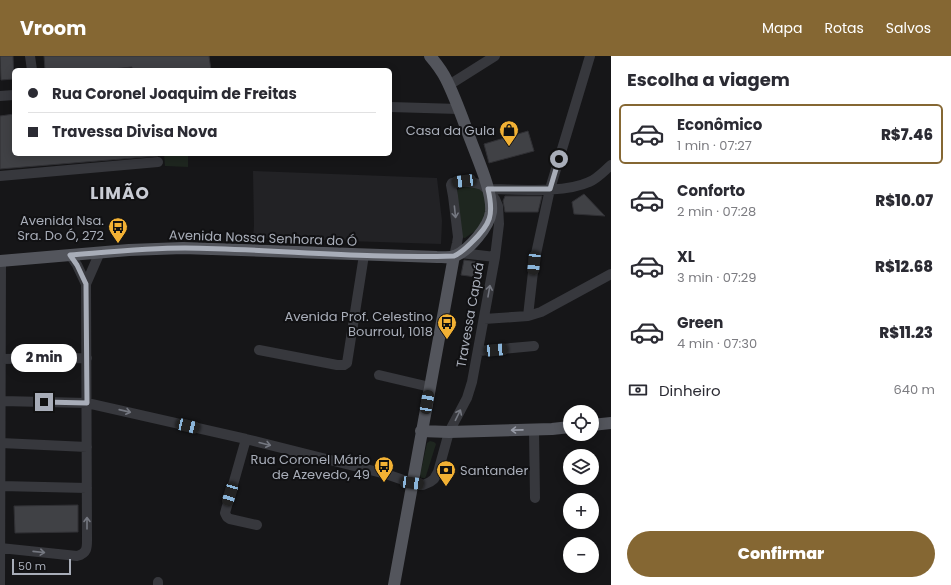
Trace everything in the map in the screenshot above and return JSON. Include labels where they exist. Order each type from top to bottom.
[{"type":"main road","points":[[430,56],[449,86],[459,109],[488,189]]},
{"type":"main road","name":"Travessa Capuá","points":[[457,255],[483,232],[487,226],[491,213],[488,189]]},
{"type":"main road","name":"Avenida Nossa Senhora do Ó","points":[[1,261],[100,252],[183,248],[364,255],[457,255]]},
{"type":"main road","points":[[394,585],[421,431],[457,255]]},
{"type":"main road","points":[[599,424],[611,423]]},
{"type":"main road","points":[[421,431],[449,432],[563,428]]},
{"type":"street","points":[[30,56],[32,68]]},
{"type":"street","points":[[449,86],[495,56]]},
{"type":"street","points":[[528,316],[534,263],[550,189],[590,56]]},
{"type":"street","points":[[0,96],[12,95]]},
{"type":"street","points":[[392,107],[459,109]]},
{"type":"street","points":[[0,176],[158,162]]},
{"type":"street","points":[[495,257],[457,255],[458,236],[451,183],[464,181],[482,185],[488,189],[550,189],[573,187],[590,182],[611,165]]},
{"type":"street","name":"Travessa Capuá","points":[[412,483],[423,485],[434,479],[443,458],[449,432],[467,398],[472,382],[495,257],[497,238],[499,212],[495,199],[488,189]]},
{"type":"street","points":[[1,548],[77,556],[86,552],[86,284],[100,252]]},
{"type":"street","points":[[70,255],[77,265],[86,284]]},
{"type":"street","points":[[259,350],[337,366],[344,365],[346,363],[364,255]]},
{"type":"street","points":[[0,585],[2,401],[1,261]]},
{"type":"street","points":[[484,319],[528,316],[541,312],[611,274]]},
{"type":"street","points":[[478,351],[534,346]]},
{"type":"street","points":[[1,359],[87,358]]},
{"type":"street","points":[[379,375],[430,387]]},
{"type":"street","points":[[2,401],[87,403],[246,439],[386,474],[412,483]]},
{"type":"street","points":[[534,430],[535,498]]},
{"type":"street","points":[[246,439],[225,513],[230,520],[257,526]]},
{"type":"street","points":[[1,443],[87,447]]},
{"type":"street","points":[[1,486],[87,488]]},
{"type":"shaded area","points":[[164,156],[188,156],[188,167],[165,166]]},
{"type":"shaded area","points":[[253,171],[437,178],[442,221],[441,244],[253,238]]},
{"type":"shaded area","points":[[478,186],[489,200],[482,226],[465,238],[460,237],[457,190],[465,187]]},
{"type":"shaded area","points":[[430,441],[436,444],[426,476],[425,478],[421,478],[420,475],[427,443]]},
{"type":"building","points":[[0,56],[13,56],[12,79],[1,80]]},
{"type":"building","points":[[44,56],[209,56],[211,68],[132,67],[45,68]]},
{"type":"building","points":[[12,114],[12,156],[158,156],[0,169],[0,116]]},
{"type":"building","name":"Casa da Gula","points":[[528,131],[534,151],[489,163],[484,144]]},
{"type":"building","points":[[584,194],[605,216],[574,214],[572,202]]},
{"type":"building","points":[[505,196],[542,196],[538,212],[505,212],[503,201]]},
{"type":"building","points":[[464,260],[479,262],[476,277],[461,275]]},
{"type":"building","points":[[78,505],[78,532],[15,533],[14,506]]},
{"type":"place","name":"Casa da Gula","points":[[509,147]]},
{"type":"place","name":"Avenida Nsa. Sra. Do Ó, 272","points":[[118,244]]},
{"type":"place","name":"Avenida Prof. Celestino Bourroul, 1018","points":[[447,340]]},
{"type":"place","name":"Rua Coronel Mário de Azevedo, 49","points":[[384,483]]},
{"type":"place","name":"Santander","points":[[446,487]]},
{"type":"district","name":"LIMÃO","points":[[120,193]]},
{"type":"route","points":[[44,402],[87,403],[86,284],[77,265],[70,255],[129,250],[183,248],[364,255],[454,256],[461,253],[483,232],[487,226],[491,213],[488,189],[550,189],[559,159]]}]
